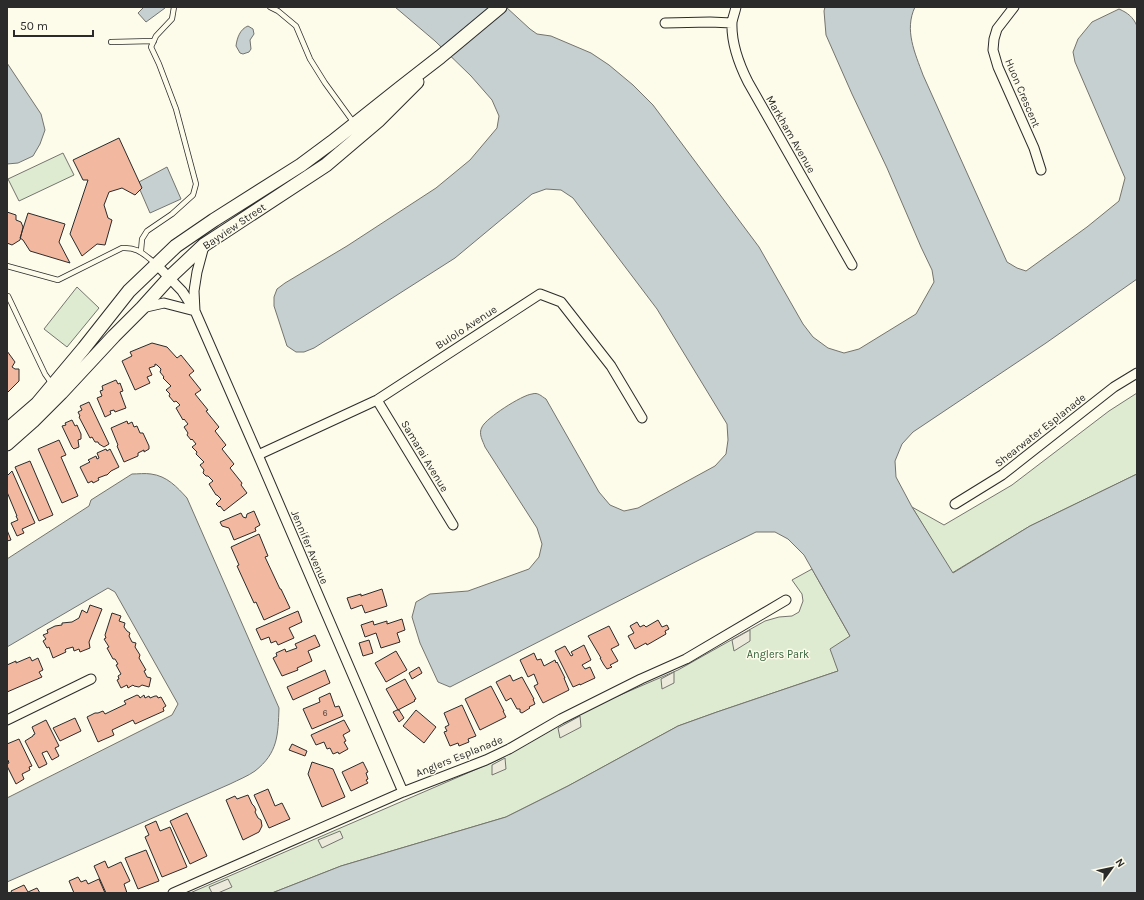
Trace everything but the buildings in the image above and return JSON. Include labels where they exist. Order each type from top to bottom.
[{"type":"main road","name":"Bayview Street","points":[[7,444],[33,421],[129,291],[176,246],[214,220],[359,130],[406,94],[440,58],[500,7]]},
{"type":"main road","name":"Bayview Street","points":[[7,430],[57,389],[110,340],[170,277],[204,245],[326,165],[359,130]]},
{"type":"main road","points":[[98,331],[103,338],[110,340]]},
{"type":"street","name":"Markham Avenue","points":[[736,7],[732,23],[738,61],[748,82],[852,265]]},
{"type":"street","name":"Huon Crescent","points":[[1014,7],[997,29],[993,50],[998,67],[1034,148],[1041,170]]},
{"type":"street","points":[[665,23],[732,23]]},
{"type":"street","name":"Jennifer Avenue","points":[[195,312],[194,291],[204,245]]},
{"type":"street","name":"Jennifer Avenue","points":[[156,264],[182,291],[195,312],[403,792]]},
{"type":"street","name":"Bulolo Avenue","points":[[258,455],[377,400],[540,294],[561,302],[611,366],[642,418]]},
{"type":"street","points":[[142,308],[164,303],[195,312]]},
{"type":"street","name":"Shearwater Esplanade","points":[[955,504],[1002,475],[1114,387],[1137,373]]},
{"type":"street","name":"Samarai Avenue","points":[[377,400],[453,525]]},
{"type":"street","name":"Anglers Esplanade","points":[[173,893],[403,792],[486,760],[509,749],[561,719],[641,679],[686,659],[786,600]]},
{"type":"street","points":[[7,720],[91,679]]},
{"type":"lane","points":[[141,251],[142,239],[147,231],[172,214],[193,195],[196,184],[176,109],[151,47],[156,36],[172,19],[174,7]]},
{"type":"lane","points":[[270,7],[278,11],[296,26],[310,59],[325,83],[359,130]]},
{"type":"lane","points":[[111,42],[154,41]]},
{"type":"lane","points":[[7,266],[58,280],[122,248],[141,251],[156,264]]},
{"type":"lane","points":[[7,296],[44,374],[57,389]]},
{"type":"green space","points":[[63,153],[74,175],[19,201],[8,179]]},
{"type":"green space","points":[[77,287],[99,308],[67,347],[44,329]]},
{"type":"green space","points":[[1137,393],[1137,474],[1030,526],[952,573],[912,507],[944,525],[1012,485],[1109,411]]},
{"type":"green space","name":"Anglers Park","points":[[812,569],[850,636],[838,671],[678,726],[568,786],[506,817],[341,866],[272,893],[190,893],[500,759],[590,708],[678,670],[765,621],[779,617],[792,616],[799,612],[803,601],[802,594],[792,580]]},
{"type":"shaded area","points":[[144,7],[165,8],[146,22],[138,13]]},
{"type":"shaded area","points":[[395,7],[506,7],[537,34],[551,36],[591,53],[609,65],[633,85],[653,105],[759,247],[803,324],[813,337],[828,348],[844,353],[859,349],[916,314],[934,282],[932,270],[826,35],[825,7],[915,7],[910,24],[911,33],[914,50],[923,75],[1007,262],[1026,271],[1087,227],[1119,201],[1125,178],[1075,62],[1073,52],[1078,39],[1092,22],[1119,9],[1132,18],[1137,26],[1137,279],[1046,343],[913,432],[902,444],[895,461],[896,477],[912,507],[953,573],[1030,526],[1137,474],[1137,893],[272,893],[341,866],[506,817],[568,786],[678,726],[838,671],[830,649],[850,636],[804,555],[788,539],[775,532],[756,532],[450,687],[438,682],[420,643],[412,617],[416,602],[430,594],[468,591],[529,569],[539,557],[542,544],[537,528],[485,447],[480,432],[482,427],[490,418],[527,395],[536,394],[546,399],[599,492],[610,505],[624,511],[638,508],[715,466],[726,454],[728,440],[727,424],[657,309],[573,198],[561,190],[546,189],[532,194],[455,258],[314,348],[304,352],[296,352],[287,346],[274,306],[274,297],[277,289],[347,246],[436,188],[470,160],[497,128],[499,116],[492,100],[471,76],[435,41]]},
{"type":"shaded area","points":[[248,26],[253,29],[254,34],[250,40],[251,49],[249,52],[243,54],[240,53],[236,43],[241,32]]},
{"type":"shaded area","points":[[7,63],[41,114],[45,130],[40,144],[33,156],[18,163],[7,164]]},
{"type":"shaded area","points":[[167,167],[181,199],[150,213],[137,183]]},
{"type":"shaded area","points":[[132,474],[149,474],[162,477],[175,486],[187,498],[279,708],[275,743],[263,764],[246,776],[7,882],[7,798],[172,715],[178,704],[115,592],[108,588],[7,647],[7,559],[89,506],[91,500]]},
{"type":"shaded area","points":[[750,630],[750,641],[734,651],[732,640]]},
{"type":"shaded area","points":[[674,672],[674,683],[662,689],[661,679]]},
{"type":"shaded area","points":[[580,716],[581,727],[560,738],[558,728]]},
{"type":"shaded area","points":[[505,758],[506,769],[492,775],[492,765]]},
{"type":"shaded area","points":[[340,831],[343,838],[322,848],[318,840]]},
{"type":"shaded area","points":[[228,879],[232,887],[218,893],[212,893],[209,887]]}]
